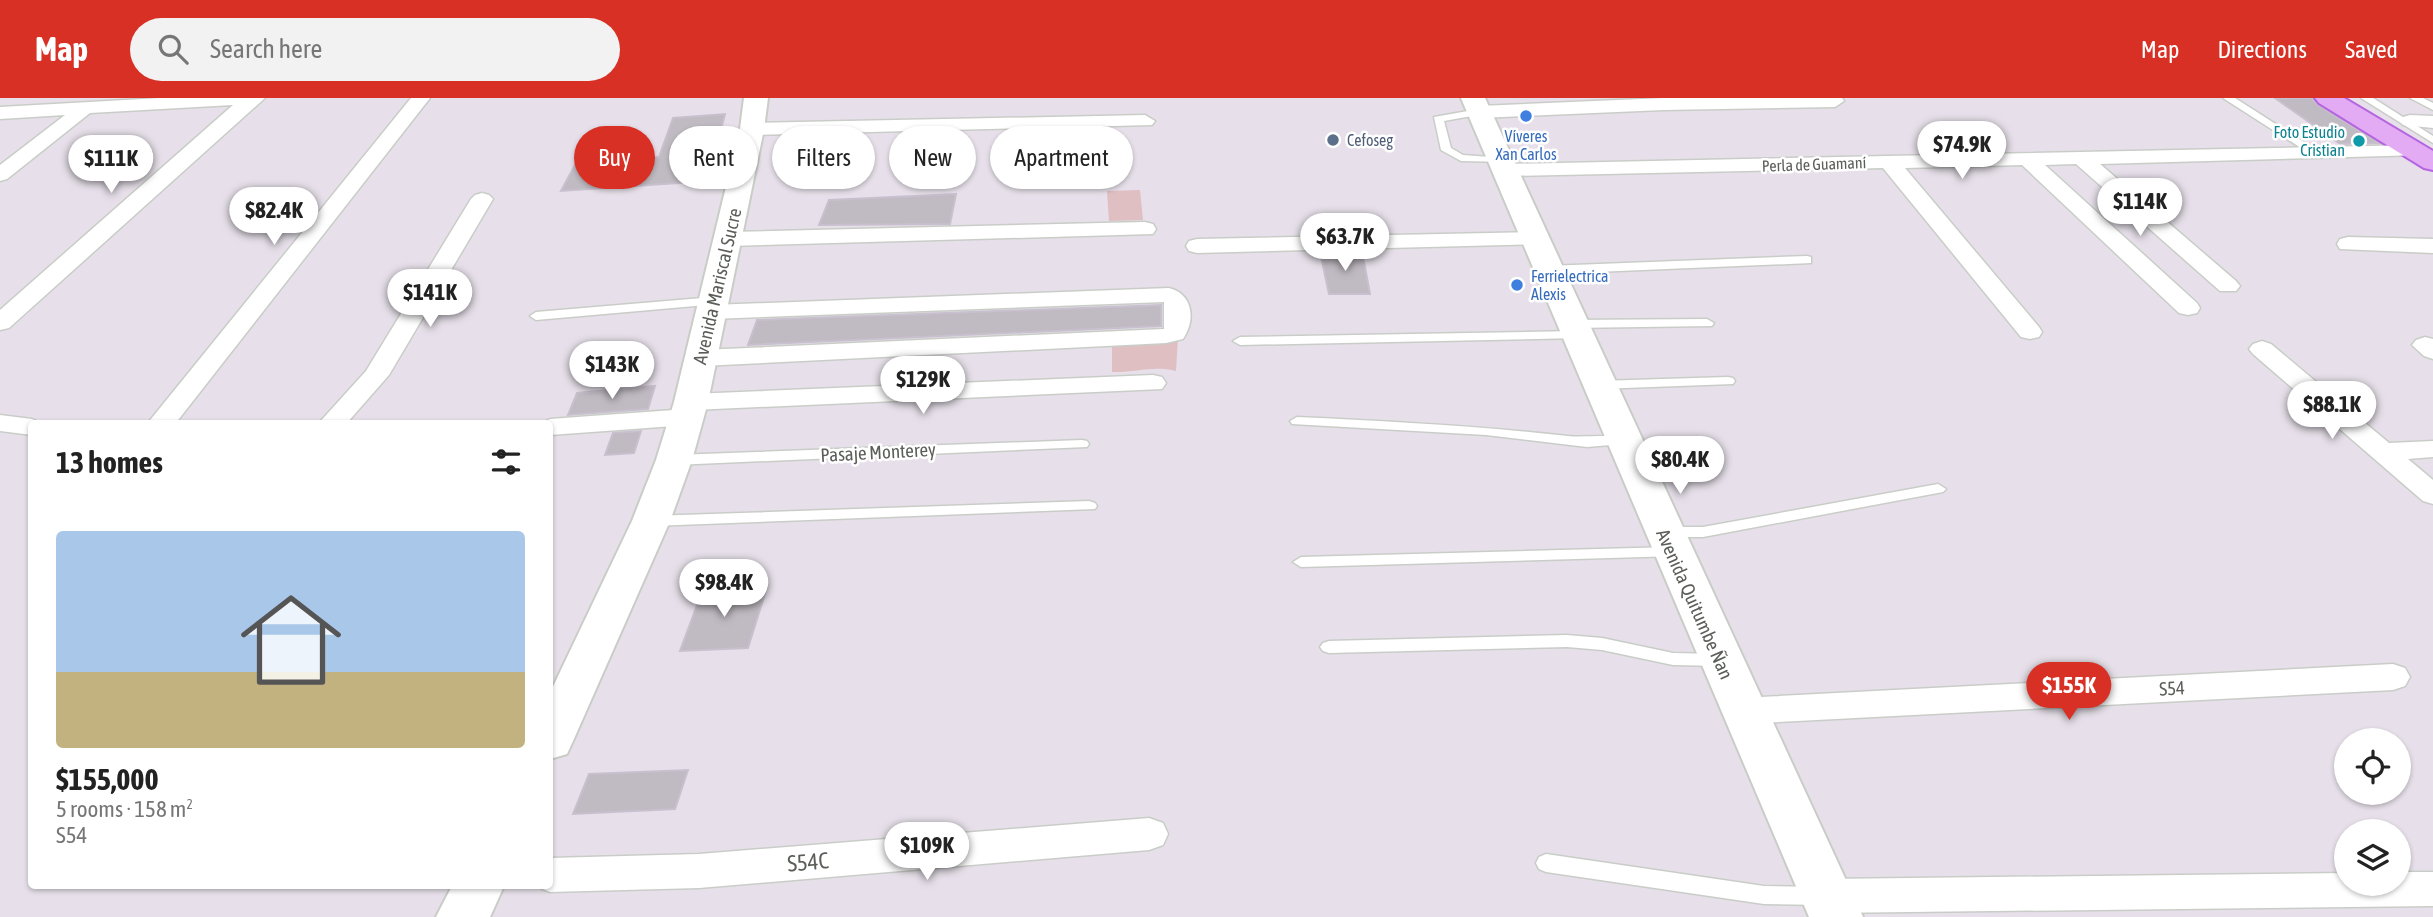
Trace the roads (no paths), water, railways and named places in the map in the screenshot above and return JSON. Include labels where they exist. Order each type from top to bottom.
[{"type":"main road","points":[[2327,98],[2430,149]]},
{"type":"main road","points":[[2374,98],[2419,114],[2430,149]]},
{"type":"street","points":[[0,113],[260,98]]},
{"type":"street","points":[[163,420],[421,98]]},
{"type":"street","points":[[0,323],[250,99]]},
{"type":"street","points":[[1476,105],[1835,101]]},
{"type":"street","name":"Avenida Quitumbe Ñan","points":[[1476,105],[1742,711],[1832,907]]},
{"type":"street","points":[[0,175],[85,108]]},
{"type":"street","points":[[754,113],[1146,121]]},
{"type":"street","name":"Avenida Mariscal Sucre","points":[[553,734],[651,521],[674,460],[690,409],[729,239],[754,113]]},
{"type":"street","name":"Perla de Guamaní","points":[[1504,165],[1889,162],[2430,149]]},
{"type":"street","points":[[2081,158],[2228,286]]},
{"type":"street","points":[[2027,159],[2188,308]]},
{"type":"street","points":[[1889,162],[2030,332]]},
{"type":"street","points":[[335,420],[376,375],[482,198]]},
{"type":"street","points":[[729,239],[1145,229]]},
{"type":"street","points":[[2348,244],[2433,246]]},
{"type":"street","points":[[1197,246],[1541,254]]},
{"type":"street","points":[[701,358],[1166,336],[1174,334],[1178,325],[1177,302],[1169,295],[713,307]]},
{"type":"street","points":[[2262,349],[2433,495]]},
{"type":"street","points":[[553,427],[690,409],[1153,383]]},
{"type":"street","points":[[0,423],[28,426]]},
{"type":"street","points":[[2381,452],[2433,449]]},
{"type":"street","name":"S54","points":[[1742,711],[2393,677]]},
{"type":"street","name":"S54C","points":[[553,875],[699,871],[1149,834]]},
{"type":"street","points":[[463,917],[477,889]]},
{"type":"street","points":[[1832,907],[2433,889]]},
{"type":"lane","points":[[2228,98],[2316,153]]},
{"type":"lane","points":[[2340,98],[2430,149]]},
{"type":"lane","points":[[2366,98],[2430,149]]},
{"type":"lane","points":[[2419,114],[2433,107]]},
{"type":"lane","points":[[1952,126],[1988,160]]},
{"type":"lane","points":[[1541,254],[1807,260]]},
{"type":"lane","points":[[536,316],[713,307]]},
{"type":"lane","points":[[1240,341],[1707,323]]},
{"type":"lane","points":[[1598,385],[1728,381]]},
{"type":"lane","points":[[1297,421],[1486,431],[1587,443],[1623,440]]},
{"type":"lane","name":"Pasaje Monterey","points":[[674,460],[1082,444]]},
{"type":"lane","points":[[1301,562],[1668,542],[1703,532],[1938,489]]},
{"type":"lane","points":[[651,521],[1089,506]]},
{"type":"lane","points":[[1329,647],[1567,641],[1602,644],[1673,659],[1720,660]]},
{"type":"lane","points":[[1546,863],[1832,907]]},
{"type":"place","name":"Víveres Xan Carlos","points":[[1526,116]]},
{"type":"place","name":"Cefoseg","points":[[1333,140]]},
{"type":"place","name":"Foto Estudio Cristian","points":[[2359,141]]},
{"type":"place","name":"Ferrielectrica Alexis","points":[[1517,285]]}]
